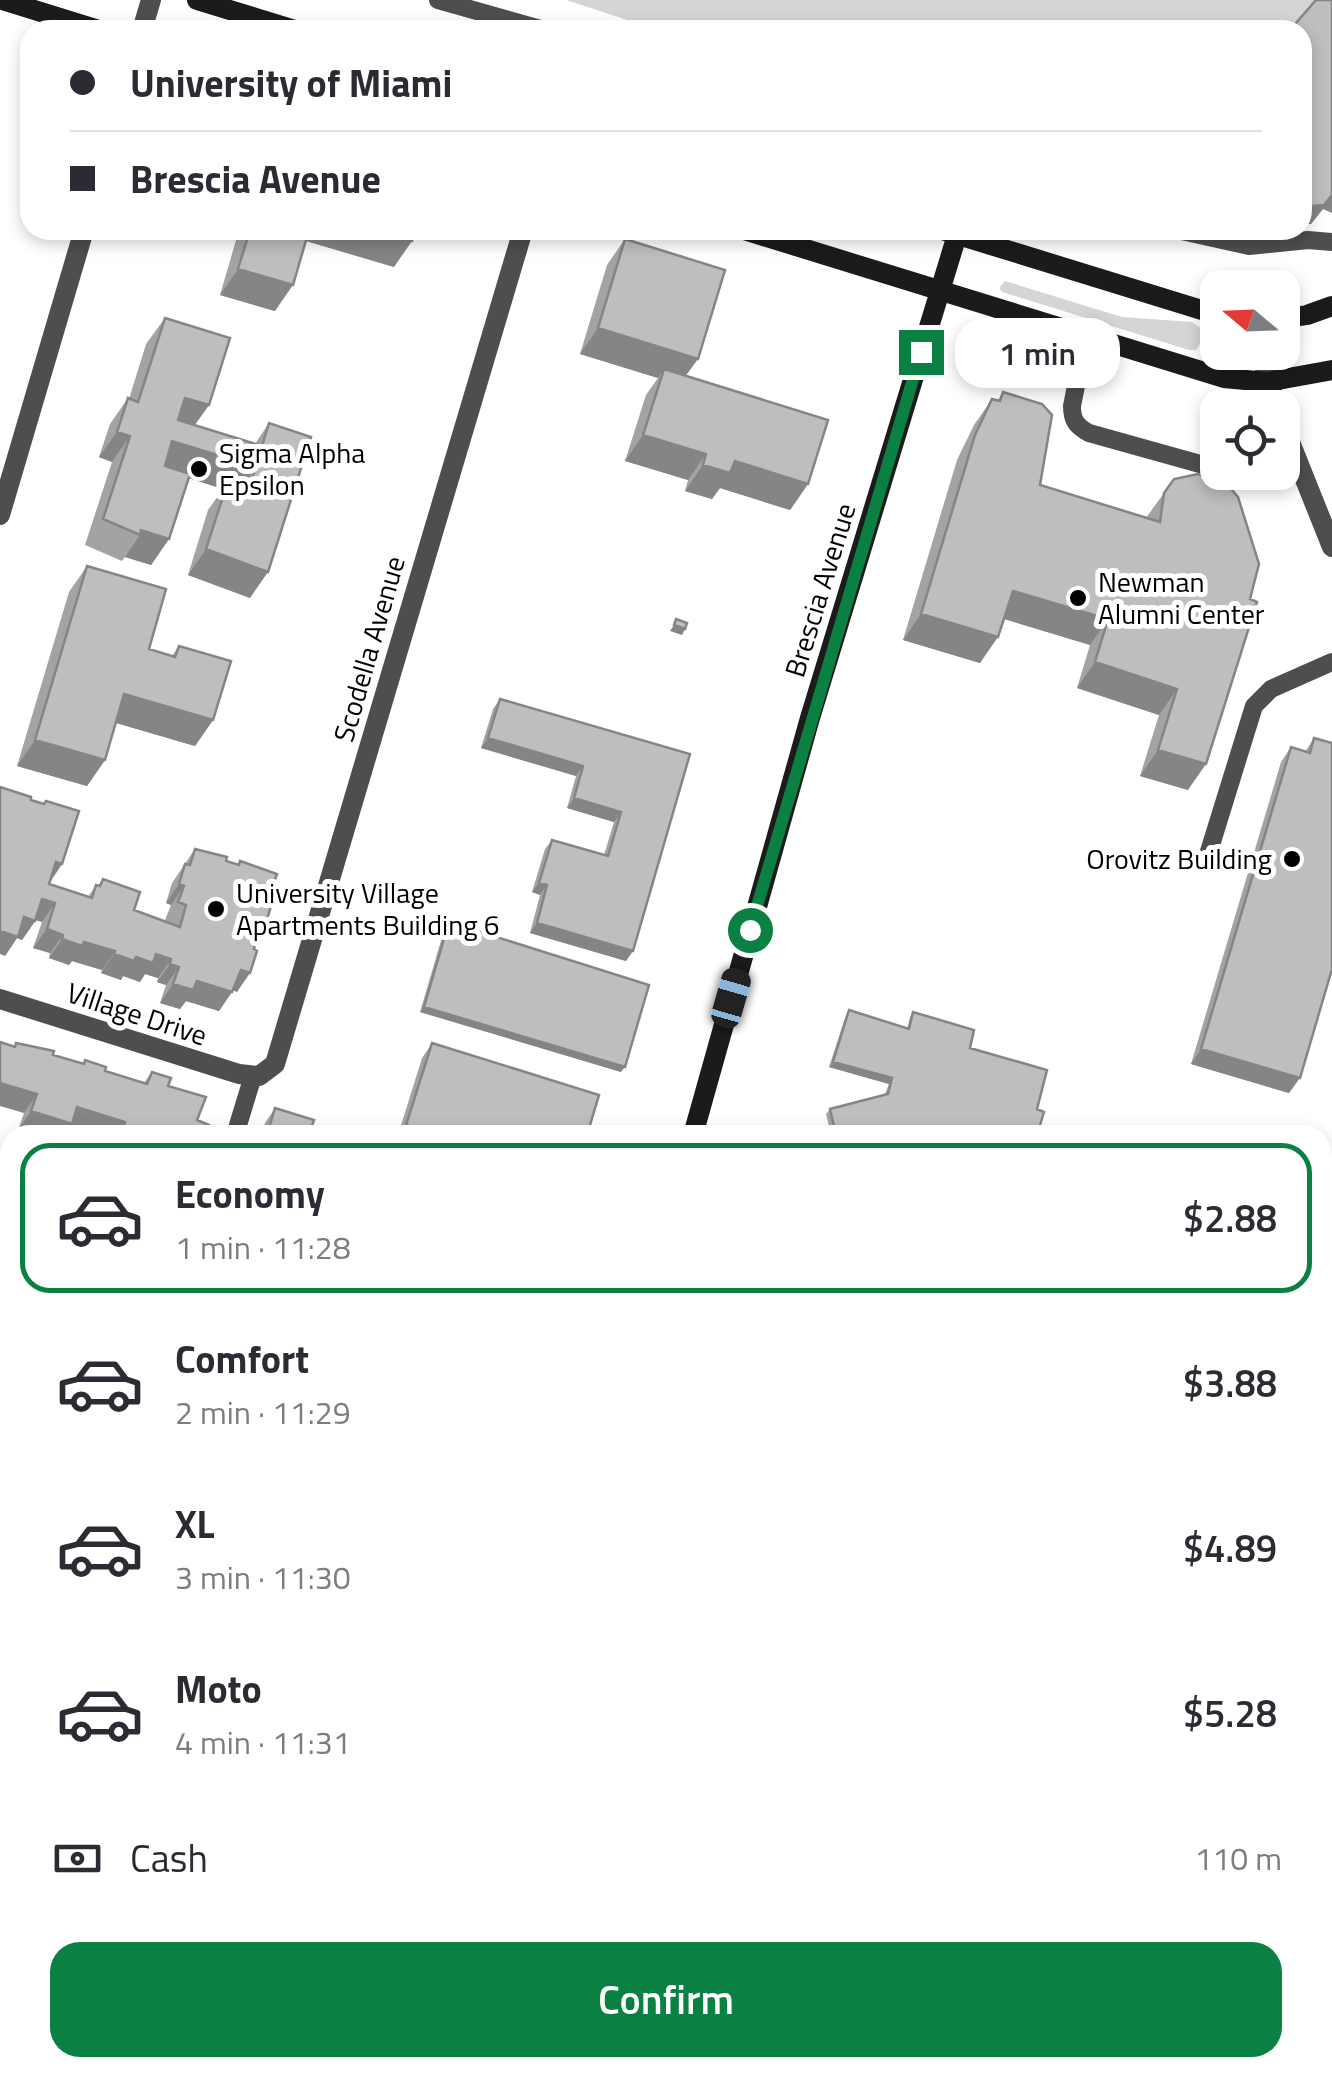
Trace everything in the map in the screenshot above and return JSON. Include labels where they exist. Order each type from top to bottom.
[{"type":"street","points":[[2,0],[67,20]]},
{"type":"street","points":[[197,0],[263,20]]},
{"type":"street","points":[[0,515],[81,240]]},
{"type":"street","name":"Scodella Avenue","points":[[256,1076],[276,1064],[281,1052],[519,240]]},
{"type":"street","points":[[776,240],[1224,378],[1267,382],[1332,370]]},
{"type":"street","name":"Brescia Avenue","points":[[696,1125],[810,718],[939,290],[948,240]]},
{"type":"street","points":[[975,240],[1200,309]]},
{"type":"street","points":[[1300,316],[1332,306]]},
{"type":"street","points":[[1264,370],[1270,390]]},
{"type":"street","points":[[1300,479],[1332,547]]},
{"type":"street","name":"Village Drive","points":[[0,999],[224,1070],[256,1076]]},
{"type":"lane","points":[[438,0],[509,20]]},
{"type":"lane","points":[[1222,240],[1249,246],[1308,240]]},
{"type":"lane","points":[[1086,336],[1072,406],[1078,427],[1200,464]]},
{"type":"lane","points":[[1207,858],[1254,706],[1271,689],[1332,662]]},
{"type":"lane","points":[[239,1125],[256,1076]]},
{"type":"shaded area","points":[[566,0],[1332,0],[1329,209],[1323,209],[1312,223],[1312,20],[627,20]]},
{"type":"shaded area","points":[[1005,281],[1122,317],[1192,322],[1200,328],[1200,344],[1196,350],[1189,350],[999,288]]},
{"type":"building","points":[[1316,0],[1332,0],[1332,195],[1324,205],[1312,206],[1312,20],[1299,20]]},
{"type":"building","points":[[247,240],[306,240],[293,285],[238,269]]},
{"type":"building","points":[[625,240],[725,270],[698,359],[598,328]]},
{"type":"building","name":"Sigma Alpha Epsilon","points":[[165,318],[230,338],[209,405],[185,398],[178,420],[262,446],[269,423],[311,437],[268,572],[206,549],[227,484],[248,491],[256,467],[172,441],[165,466],[190,474],[169,539],[141,530],[140,535],[103,519],[130,436],[117,432],[128,398],[138,402]]},
{"type":"building","points":[[664,369],[828,420],[808,484],[735,461],[730,473],[703,465],[706,454],[643,435]]},
{"type":"building","name":"Newman Alumni Center","points":[[1003,392],[1042,404],[1052,415],[1040,485],[1160,522],[1164,493],[1174,479],[1198,474],[1200,490],[1232,490],[1238,497],[1259,564],[1250,599],[1257,602],[1206,764],[1158,750],[1177,689],[1095,662],[1108,619],[1013,591],[998,637],[921,614],[975,435],[992,399],[1000,401]]},
{"type":"building","points":[[87,566],[166,589],[149,649],[175,657],[179,646],[231,661],[213,720],[124,694],[105,760],[35,740]]},
{"type":"building","points":[[676,619],[687,623],[685,629],[674,625]]},
{"type":"building","points":[[500,699],[690,754],[633,951],[537,923],[547,885],[539,883],[552,840],[608,856],[621,812],[574,798],[583,766],[488,738]]},
{"type":"building","name":"Orovitz Building","points":[[1314,738],[1332,743],[1332,969],[1300,1078],[1201,1049],[1291,747],[1310,753]]},
{"type":"building","name":"University Village Apartments Building 6","points":[[0,787],[44,804],[46,801],[79,811],[62,864],[56,862],[49,884],[92,898],[96,885],[100,886],[103,879],[140,892],[134,910],[180,927],[186,905],[178,902],[184,886],[179,884],[195,849],[277,874],[261,940],[256,938],[257,951],[250,973],[241,970],[232,992],[197,981],[193,990],[173,984],[179,967],[170,964],[171,959],[156,954],[153,963],[136,957],[134,961],[114,954],[115,951],[62,939],[63,935],[47,929],[55,903],[42,899],[35,921],[24,917],[18,937],[0,931]]},
{"type":"building","points":[[449,922],[649,985],[625,1067],[424,1007]]},
{"type":"building","points":[[849,1010],[909,1029],[913,1012],[974,1030],[970,1048],[1047,1070],[1037,1109],[1044,1112],[1040,1125],[834,1125],[830,1109],[888,1094],[892,1078],[833,1062]]},
{"type":"building","points":[[0,1042],[15,1047],[16,1043],[54,1051],[53,1055],[84,1064],[85,1060],[106,1067],[105,1071],[147,1084],[152,1072],[171,1078],[168,1086],[206,1097],[197,1120],[209,1125],[124,1125],[125,1122],[77,1107],[72,1124],[31,1111],[37,1094],[0,1083]]},
{"type":"building","points":[[432,1043],[599,1095],[590,1125],[406,1125]]},
{"type":"building","points":[[275,1108],[314,1120],[312,1125],[270,1125]]},
{"type":"place","name":"Sigma Alpha Epsilon","points":[[199,469]]},
{"type":"place","name":"Newman Alumni Center","points":[[1078,598]]},
{"type":"place","name":"Orovitz Building","points":[[1292,859]]},
{"type":"place","name":"University Village Apartments Building 6","points":[[216,909]]},
{"type":"route","points":[[750,930],[921,352]]}]
